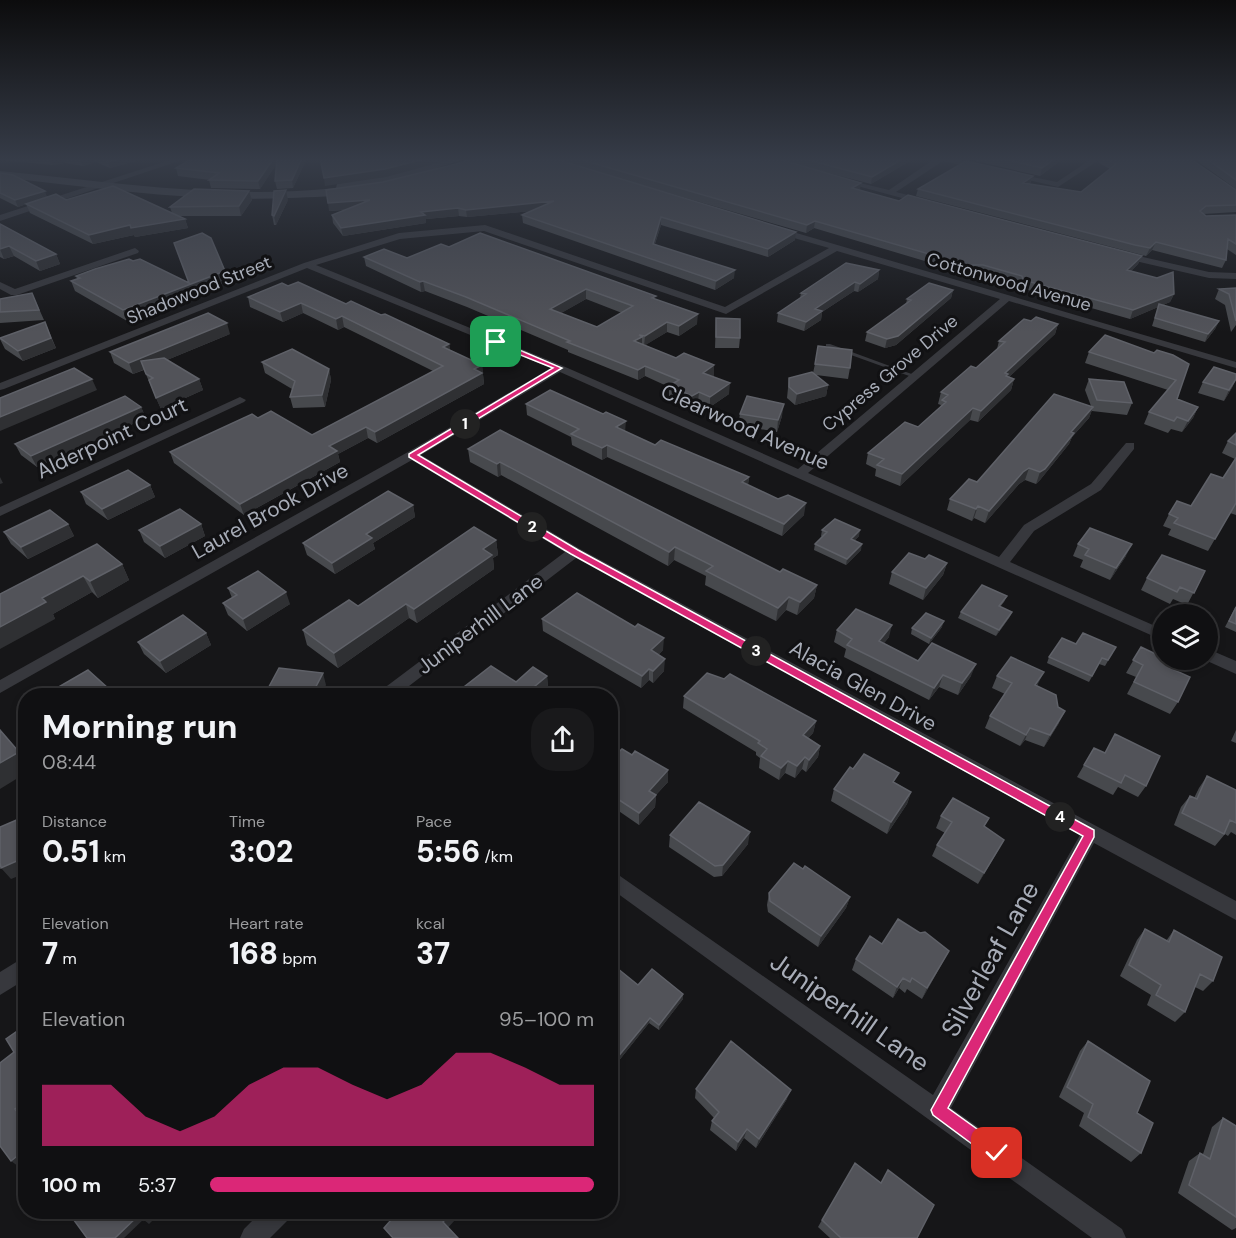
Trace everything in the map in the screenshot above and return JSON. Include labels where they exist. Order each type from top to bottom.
[{"type":"street","name":"Shadowood Street","points":[[0,387],[307,265],[399,236],[484,228],[726,311],[836,248]]},
{"type":"street","name":"Cottonwood Avenue","points":[[768,228],[1005,300],[1236,365]]},
{"type":"street","points":[[0,285],[14,293],[135,251]]},
{"type":"street","points":[[1107,251],[1209,275],[1236,276]]},
{"type":"street","name":"Clearwood Avenue","points":[[307,265],[559,368],[1152,631]]},
{"type":"street","name":"Cypress Grove Drive","points":[[799,474],[1005,300]]},
{"type":"street","name":"Laurel Brook Drive","points":[[0,687],[412,455],[559,368]]},
{"type":"street","name":"Alderpoint Court","points":[[0,512],[240,400]]},
{"type":"street","points":[[1001,564],[1029,528],[1096,486],[1130,446]]},
{"type":"street","name":"Alacia Glen Drive","points":[[412,455],[574,552],[1090,834],[1236,911]]},
{"type":"street","name":"Juniperhill Lane","points":[[396,688],[574,552]]},
{"type":"street","points":[[1218,660],[1236,668]]},
{"type":"street","name":"Silverleaf Lane","points":[[938,1110],[1090,834]]},
{"type":"street","name":"Juniperhill Lane","points":[[618,883],[938,1110],[1113,1238]]},
{"type":"street","points":[[0,985],[18,972]]},
{"type":"street","points":[[253,1238],[271,1219]]},
{"type":"lane","points":[[828,345],[914,376]]},
{"type":"building","points":[[50,216],[178,216],[185,219],[131,228],[130,225],[89,235]]},
{"type":"building","points":[[333,216],[420,216],[341,228]]},
{"type":"building","points":[[524,216],[742,216],[796,232],[768,249],[661,217],[653,244],[735,270],[716,281]]},
{"type":"building","points":[[775,216],[988,216],[1142,256],[1127,270],[1157,278],[1173,272],[1174,294],[1133,310],[1023,280],[1022,276],[983,265],[967,265],[815,221],[807,225]]},
{"type":"building","points":[[1022,216],[1236,216],[1236,244],[1228,239],[1226,260],[1156,242],[1150,248]]},
{"type":"building","points":[[0,224],[56,254],[36,261],[9,246],[0,249]]},
{"type":"building","points":[[202,233],[211,238],[225,271],[123,310],[71,281],[80,278],[76,276],[95,269],[129,259],[133,261],[140,259],[189,283],[174,243]]},
{"type":"building","points":[[480,233],[656,296],[652,298],[698,314],[679,326],[667,322],[645,336],[639,335],[642,337],[634,341],[676,358],[684,353],[714,365],[703,373],[730,383],[710,397],[699,392],[692,396],[669,386],[679,380],[645,366],[638,370],[567,342],[570,341],[466,297],[423,281],[420,282],[364,257],[384,249],[407,258],[441,244],[449,247]],"holes":[[[586,289],[633,306],[597,327],[550,309]]]},
{"type":"building","points":[[846,263],[879,270],[860,284],[855,282],[815,309],[822,311],[806,322],[778,313],[806,294],[801,293]]},
{"type":"building","points":[[298,282],[346,304],[351,301],[381,315],[385,314],[449,344],[443,347],[482,365],[474,369],[482,373],[375,432],[366,427],[329,446],[337,451],[240,504],[170,452],[252,414],[258,418],[271,411],[312,435],[443,366],[342,316],[336,319],[301,303],[280,312],[248,297],[282,283],[288,286]]},
{"type":"building","points":[[929,283],[953,290],[898,336],[887,339],[867,332],[911,300],[907,299]]},
{"type":"building","points":[[1236,288],[1236,321],[1229,294],[1219,289]]},
{"type":"building","points":[[32,293],[39,310],[0,312],[0,299]]},
{"type":"building","points":[[1159,304],[1219,321],[1208,334],[1155,318]]},
{"type":"building","points":[[208,313],[227,323],[129,363],[110,352]]},
{"type":"building","points":[[1036,317],[1058,324],[1005,373],[1008,374],[1006,376],[1014,379],[981,411],[973,408],[902,474],[877,465],[884,459],[868,453],[905,422],[918,427],[946,402],[942,400],[948,395],[941,392],[971,366],[976,368],[1005,342],[999,341],[1024,319],[1031,321]]},
{"type":"building","points":[[716,318],[740,319],[740,338],[716,337]]},
{"type":"building","points":[[45,322],[51,338],[18,351],[0,338]]},
{"type":"building","points":[[1105,335],[1154,353],[1157,350],[1173,355],[1189,364],[1177,399],[1198,407],[1188,421],[1177,417],[1174,421],[1149,412],[1176,380],[1089,352]]},
{"type":"building","points":[[818,346],[852,350],[850,368],[815,364]]},
{"type":"building","points":[[292,349],[329,369],[322,395],[290,397],[295,381],[262,362]]},
{"type":"building","points":[[164,358],[199,379],[156,398],[149,380],[153,378],[146,374],[141,361]]},
{"type":"building","points":[[1214,367],[1236,374],[1236,379],[1229,390],[1203,382]]},
{"type":"building","points":[[74,368],[92,379],[0,417],[0,398]]},
{"type":"building","points":[[812,372],[828,385],[797,394],[789,387],[789,378]]},
{"type":"building","points":[[1089,379],[1124,382],[1132,403],[1097,400]]},
{"type":"building","points":[[550,390],[603,414],[606,412],[626,421],[616,427],[655,445],[661,440],[749,477],[742,482],[778,499],[788,495],[806,503],[784,524],[607,445],[602,448],[571,434],[579,429],[526,404]]},
{"type":"building","points":[[1054,394],[1093,407],[1071,432],[1074,433],[1045,469],[1040,472],[1029,468],[1023,472],[989,511],[978,506],[976,509],[950,499],[969,479],[977,482]]},
{"type":"building","points":[[125,396],[141,407],[31,456],[15,444]]},
{"type":"building","points":[[747,396],[784,404],[778,420],[740,414]]},
{"type":"building","points":[[500,430],[780,572],[783,569],[817,585],[800,602],[789,597],[778,608],[706,571],[713,566],[675,547],[669,552],[500,462],[497,464],[468,449]]},
{"type":"building","points":[[1236,433],[1236,445],[1228,441]]},
{"type":"building","points":[[1236,458],[1236,503],[1215,539],[1174,523],[1178,518],[1169,514],[1177,501],[1191,506],[1211,474],[1223,478]]},
{"type":"building","points":[[128,470],[150,485],[102,509],[81,492]]},
{"type":"building","points":[[388,491],[413,505],[366,534],[372,538],[332,563],[303,543]]},
{"type":"building","points":[[180,509],[201,524],[160,546],[139,530]]},
{"type":"building","points":[[50,510],[68,524],[21,547],[4,532]]},
{"type":"building","points":[[835,519],[860,530],[851,539],[862,544],[847,559],[815,544],[827,532],[822,530]]},
{"type":"building","points":[[474,527],[496,540],[483,549],[492,555],[414,609],[406,604],[334,653],[303,630],[349,600],[358,606]]},
{"type":"building","points":[[1090,528],[1132,544],[1116,568],[1085,555],[1089,549],[1078,544]]},
{"type":"building","points":[[97,544],[122,564],[90,581],[83,576],[42,598],[46,602],[0,627],[0,594]]},
{"type":"building","points":[[909,553],[925,559],[929,555],[947,563],[926,588],[892,572]]},
{"type":"building","points":[[1162,555],[1205,571],[1194,593],[1180,587],[1177,592],[1147,578]]},
{"type":"building","points":[[258,571],[286,592],[243,619],[223,603],[237,595],[228,588]]},
{"type":"building","points":[[982,585],[1007,596],[999,606],[1012,612],[999,630],[961,612]]},
{"type":"building","points":[[577,593],[635,627],[638,624],[664,638],[651,650],[665,659],[653,671],[649,669],[642,676],[542,619]]},
{"type":"building","points":[[1236,607],[1236,624],[1229,621]]},
{"type":"building","points":[[856,609],[892,625],[879,641],[918,661],[932,643],[976,664],[962,683],[943,675],[934,688],[847,645],[852,639],[837,630]]},
{"type":"building","points":[[926,613],[944,621],[931,638],[912,628]]},
{"type":"building","points":[[183,615],[206,633],[160,661],[138,642]]},
{"type":"building","points":[[1083,633],[1116,647],[1108,660],[1102,658],[1092,676],[1049,657],[1062,638],[1076,644]]},
{"type":"building","points":[[1141,647],[1152,652],[1152,670],[1174,670],[1190,677],[1178,702],[1134,682],[1143,665],[1133,660]]},
{"type":"building","points":[[1011,657],[1044,672],[1035,685],[1056,695],[1058,707],[1065,711],[1050,735],[1030,728],[1026,735],[990,716],[1012,683],[997,676]]},
{"type":"building","points":[[491,666],[516,682],[533,667],[547,676],[533,688],[463,688]]},
{"type":"building","points":[[279,668],[323,673],[315,688],[268,688]]},
{"type":"building","points":[[88,670],[108,688],[57,688]]},
{"type":"building","points":[[707,673],[724,679],[730,674],[816,721],[803,735],[820,746],[809,760],[805,757],[797,766],[788,761],[781,768],[761,756],[767,749],[758,743],[760,741],[684,696]]},
{"type":"building","points":[[0,730],[18,753],[0,763]]},
{"type":"building","points":[[1115,734],[1160,756],[1146,786],[1125,775],[1121,783],[1084,765],[1094,748],[1105,753]]},
{"type":"building","points":[[622,749],[632,755],[635,751],[668,770],[649,791],[656,795],[639,813],[618,799],[618,753]]},
{"type":"building","points":[[864,754],[899,773],[893,782],[911,792],[891,822],[834,789],[850,767],[853,769]]},
{"type":"building","points":[[1207,776],[1236,790],[1236,823],[1230,820],[1224,834],[1182,813],[1190,796],[1197,799]]},
{"type":"building","points":[[953,798],[989,818],[984,826],[1004,840],[984,873],[937,845],[952,822],[941,816]]},
{"type":"building","points":[[699,802],[750,832],[723,865],[715,866],[670,835]]},
{"type":"building","points":[[18,819],[18,861],[1,868],[0,862],[0,827]]},
{"type":"building","points":[[794,863],[803,869],[805,866],[850,897],[821,936],[770,901],[769,893]]},
{"type":"building","points":[[898,919],[920,933],[925,932],[949,951],[927,988],[912,978],[910,982],[903,978],[897,987],[856,959],[870,936],[882,944]]},
{"type":"building","points":[[1145,929],[1169,942],[1174,930],[1222,957],[1213,981],[1200,974],[1185,1012],[1156,995],[1161,985],[1129,965]]},
{"type":"building","points":[[618,969],[638,985],[652,969],[683,994],[659,1025],[650,1018],[618,1057]]},
{"type":"building","points":[[18,1031],[18,1107],[15,1109],[18,1113],[18,1155],[11,1161],[0,1146],[0,1063],[14,1052],[6,1039]]},
{"type":"building","points":[[731,1041],[791,1090],[759,1139],[747,1129],[738,1142],[712,1121],[719,1112],[696,1089]]},
{"type":"building","points":[[1088,1041],[1150,1081],[1137,1113],[1153,1123],[1141,1153],[1088,1117],[1093,1104],[1067,1087]]},
{"type":"building","points":[[1223,1118],[1236,1126],[1236,1217],[1189,1185],[1200,1153],[1210,1159]]},
{"type":"building","points":[[855,1163],[881,1183],[888,1170],[934,1205],[917,1238],[841,1238],[822,1220]]},
{"type":"building","points":[[73,1219],[135,1219],[115,1238],[87,1238]]},
{"type":"building","points":[[392,1219],[445,1219],[443,1222],[458,1238],[393,1238],[384,1228]]},
{"type":"route","points":[[496,342],[559,368],[412,455],[574,552],[1090,834],[938,1110],[997,1153]]}]
